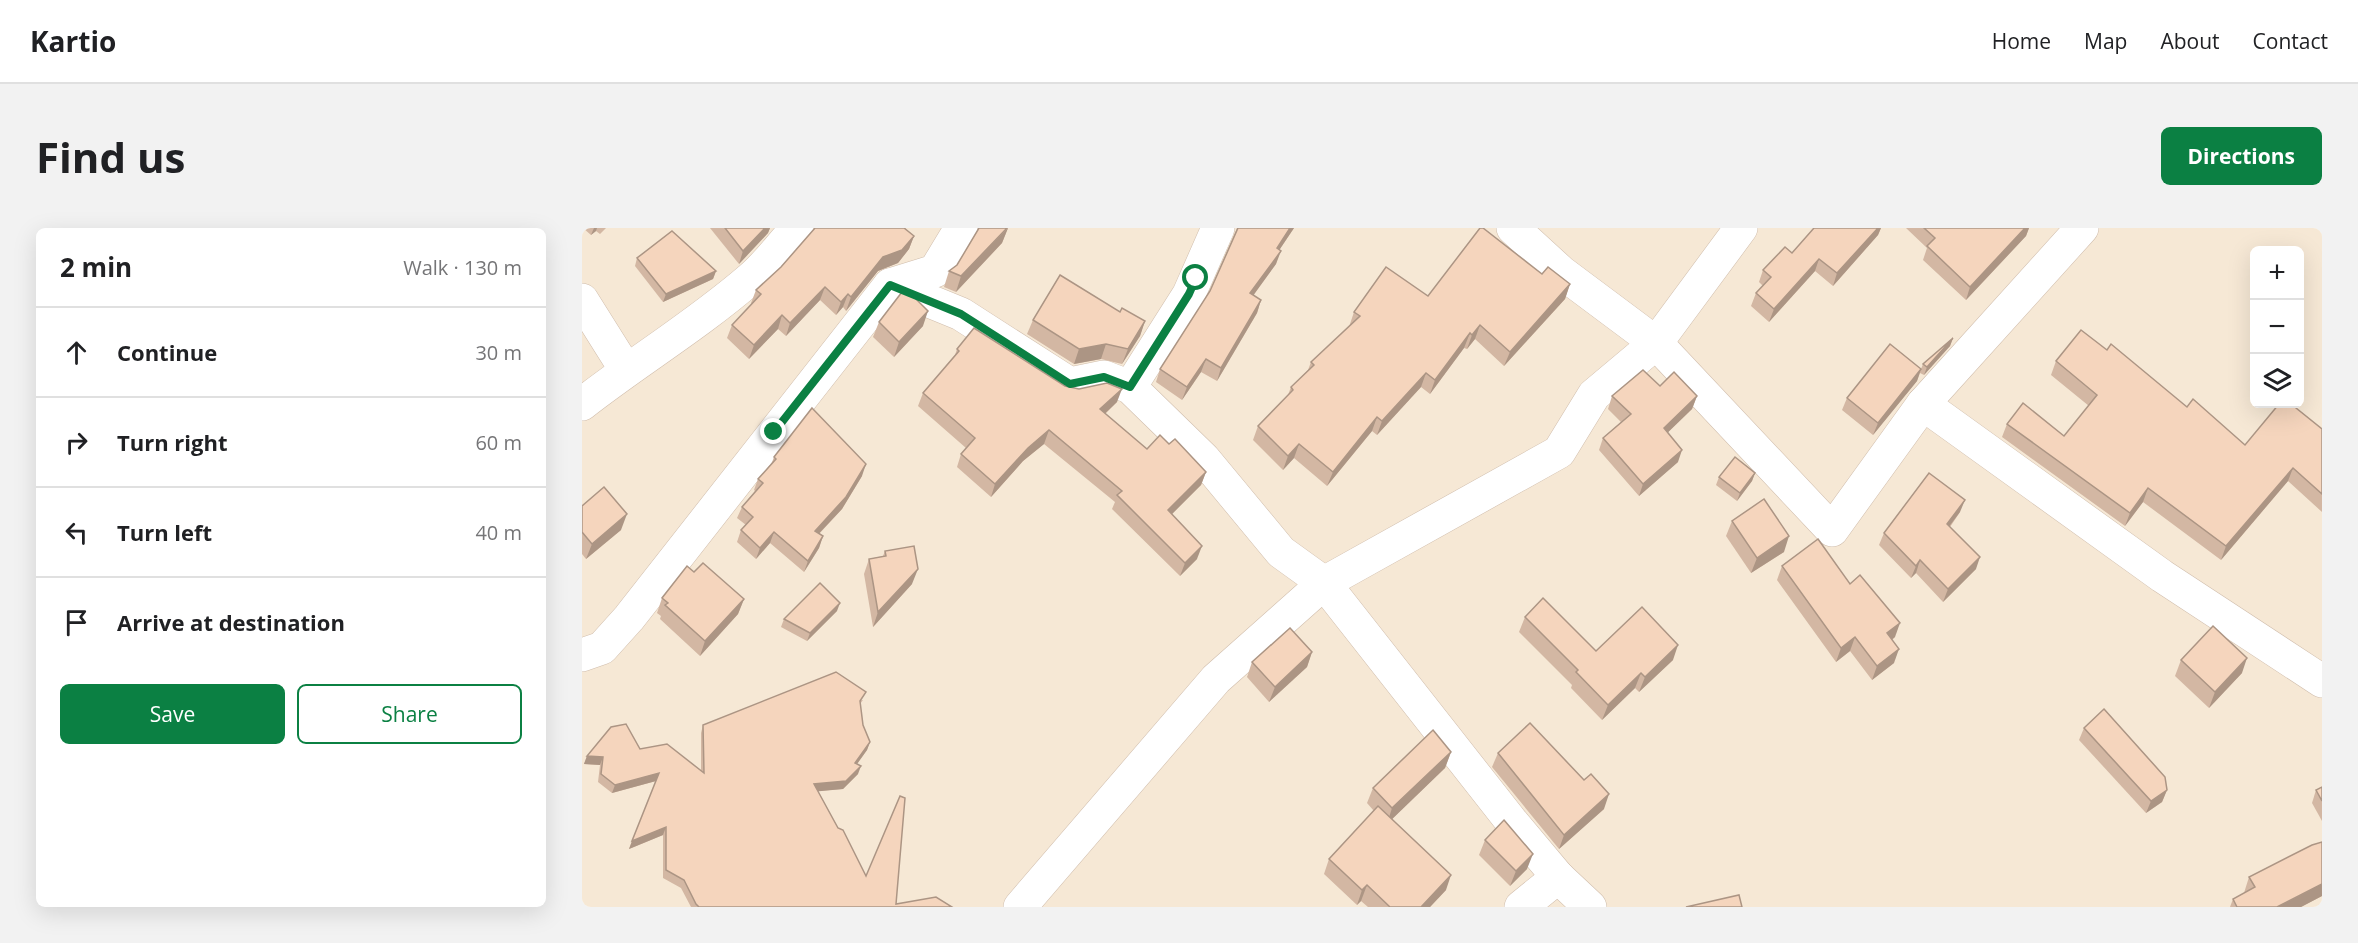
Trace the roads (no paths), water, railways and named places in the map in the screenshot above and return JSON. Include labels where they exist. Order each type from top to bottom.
[{"type":"street","points":[[582,404],[626,370],[682,332],[751,278],[797,228]]},
{"type":"street","points":[[582,655],[602,648],[629,618],[890,285],[935,271],[961,228]]},
{"type":"street","points":[[1130,387],[1189,294],[1218,228]]},
{"type":"street","points":[[1513,228],[1561,272],[1656,342],[1832,530],[1923,404],[2082,228]]},
{"type":"street","points":[[1020,907],[1216,679],[1324,582],[1559,452],[1594,395],[1656,342],[1741,228]]},
{"type":"street","points":[[890,285],[961,314],[1070,384],[1104,377],[1130,387],[1204,459],[1281,552],[1324,582],[1511,821],[1558,877],[1590,907]]},
{"type":"street","points":[[582,300],[626,370]]},
{"type":"street","points":[[1923,404],[2162,576],[2322,681]]},
{"type":"street","points":[[1521,907],[1558,877]]}]
